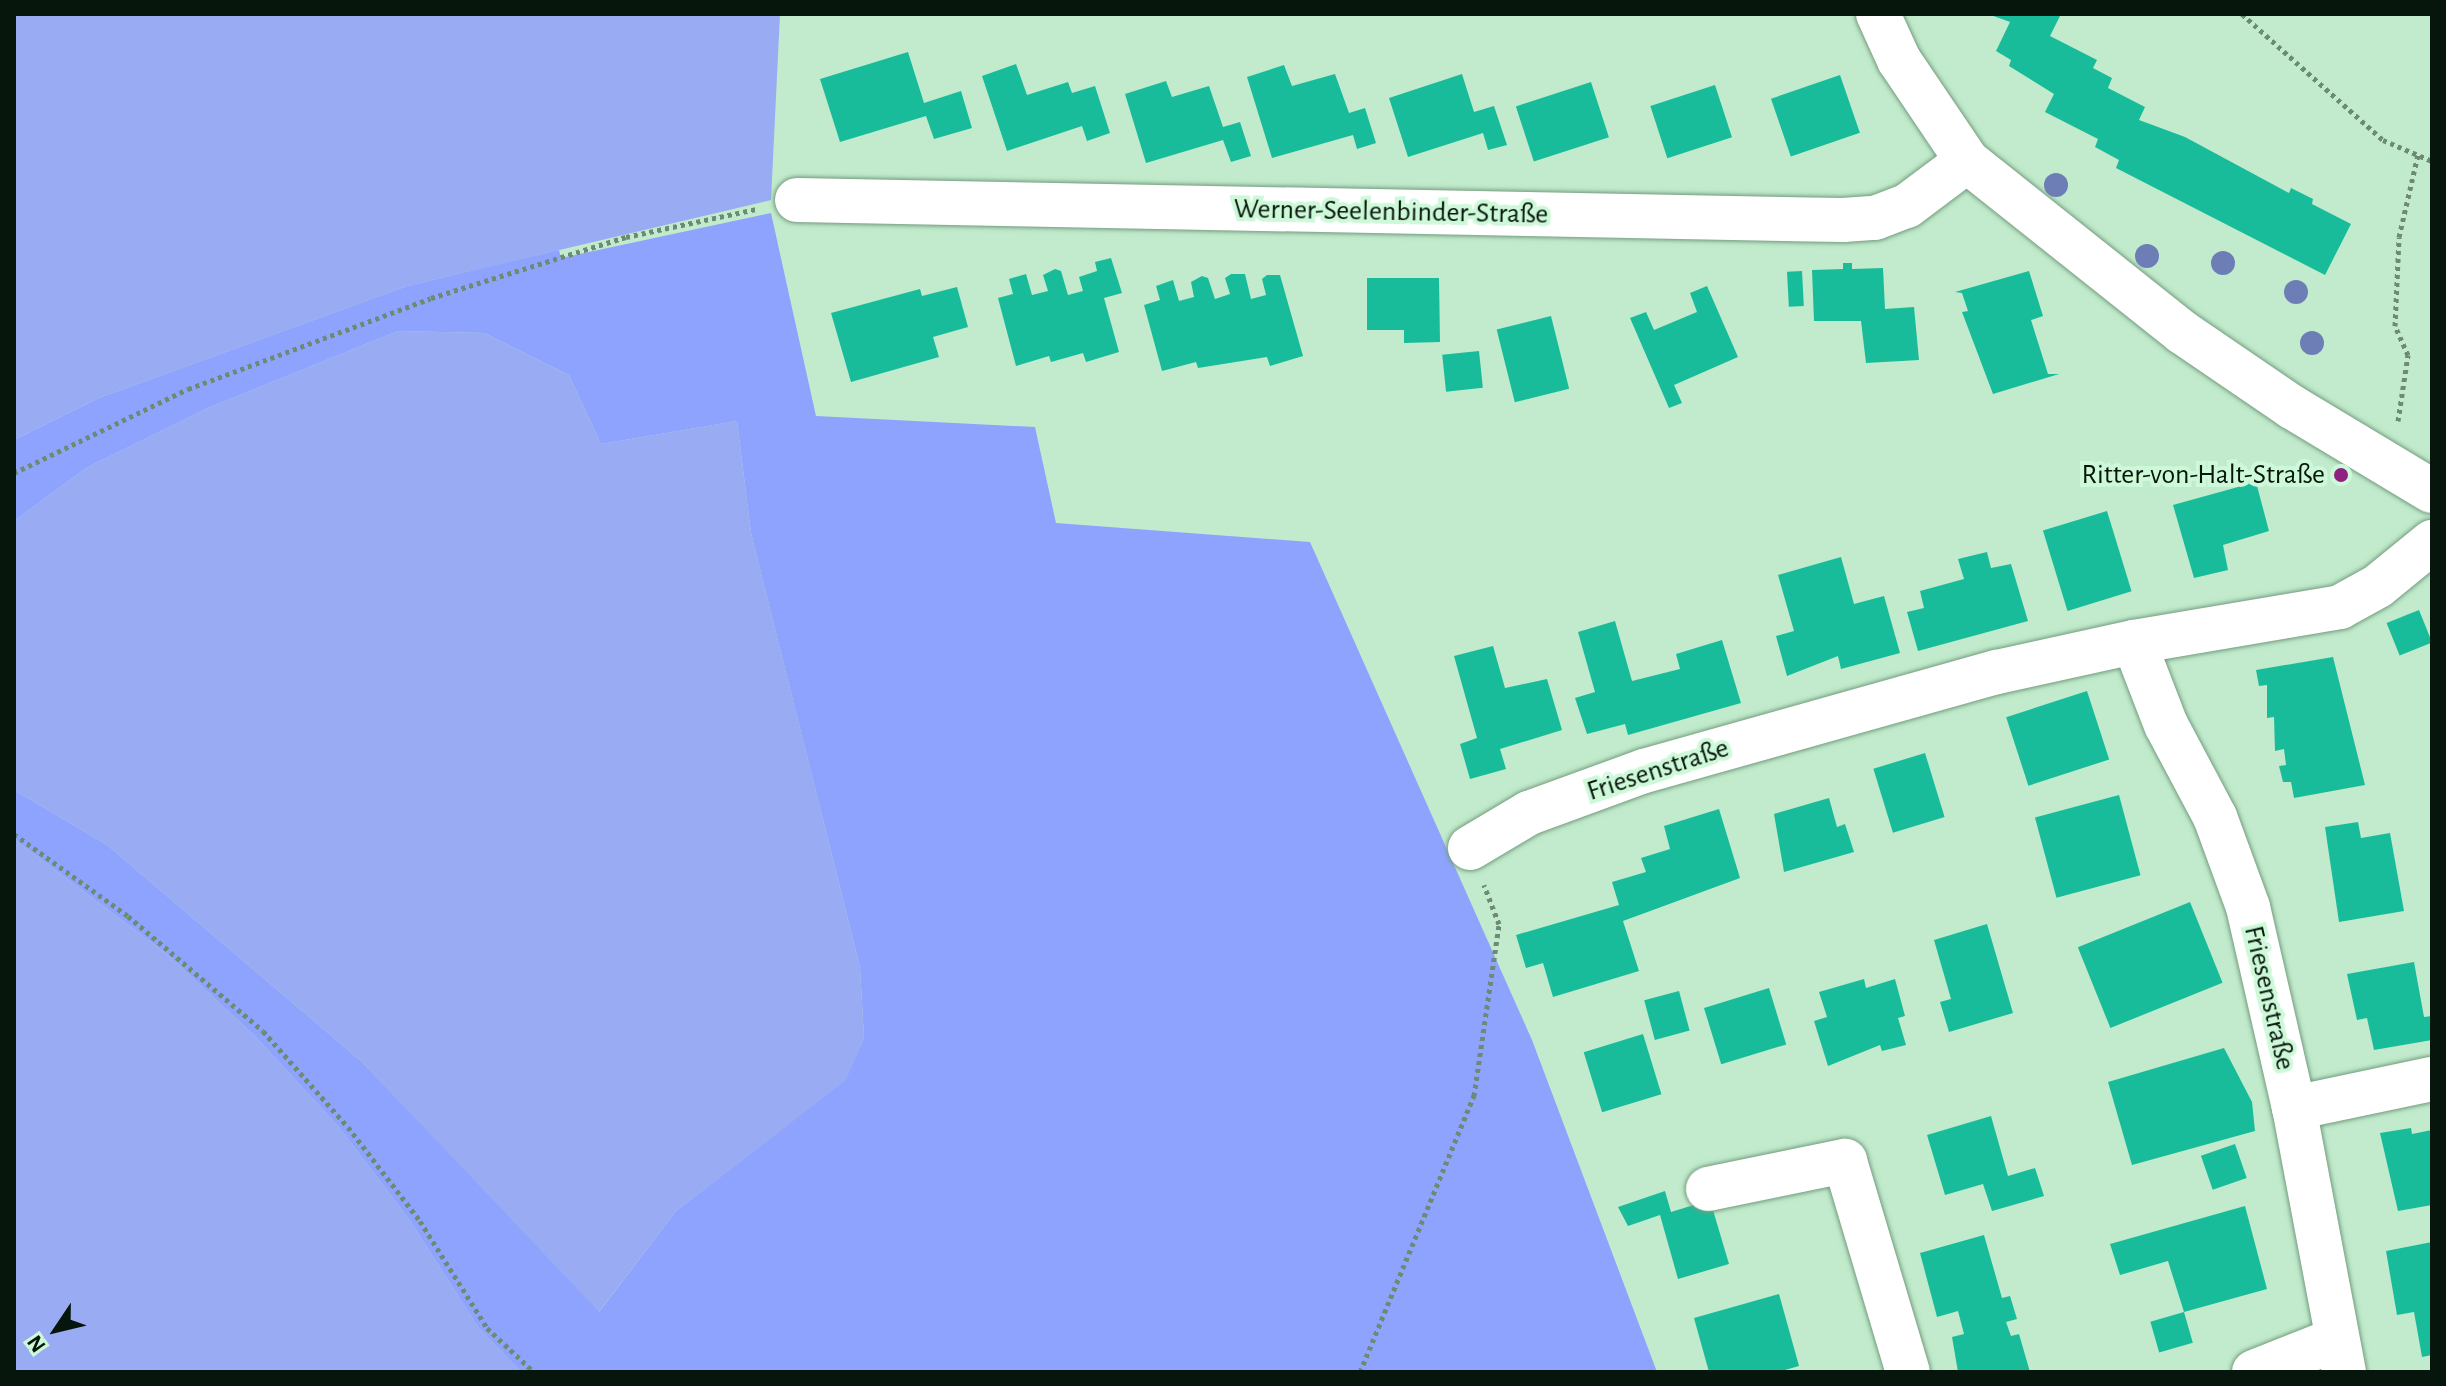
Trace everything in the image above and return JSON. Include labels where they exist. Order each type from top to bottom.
[{"type":"street","points":[[1878,14],[1899,60],[1967,161],[2182,332],[2386,465],[2432,491]]},
{"type":"street","name":"Werner-Seelenbinder-Straße","points":[[797,200],[1843,220],[1875,218],[1907,206],[1967,161]]},
{"type":"street","name":"Friesenstraße","points":[[1470,848],[1529,813],[1644,771],[1997,672],[2134,642],[2340,607],[2378,586],[2432,542]]},
{"type":"street","name":"Friesenstraße","points":[[2134,642],[2166,725],[2215,817],[2248,907],[2294,1108],[2340,1355]]},
{"type":"street","points":[[2294,1108],[2432,1079]]},
{"type":"street","points":[[1708,1189],[1845,1161],[1908,1372]]},
{"type":"street","points":[[2254,1372],[2340,1355]]},
{"type":"path","points":[[2242,14],[2383,140],[2432,161]]},
{"type":"path","points":[[2386,465],[2404,395],[2408,355],[2395,326],[2399,237],[2418,155]]},
{"type":"path","points":[[14,473],[188,389],[431,298],[626,237],[797,200]]},
{"type":"path","points":[[14,834],[128,916],[263,1031],[348,1127],[420,1221],[487,1328],[534,1372]]},
{"type":"path","points":[[1360,1372],[1474,1096],[1499,924],[1470,848]]},
{"type":"shaded area","points":[[14,14],[780,14],[771,200],[407,286],[99,398],[14,440]]},
{"type":"shaded area","points":[[771,213],[816,416],[1035,427],[1056,523],[1310,542],[1532,1040],[1657,1372],[521,1372],[478,1327],[409,1219],[338,1126],[255,1036],[167,954],[14,839],[14,790],[107,845],[362,1062],[599,1312],[676,1211],[846,1080],[864,1038],[860,968],[751,533],[737,421],[601,444],[569,375],[484,333],[398,331],[208,408],[86,468],[14,521],[14,440],[99,398],[407,286],[559,250],[561,258]]},
{"type":"shaded area","points":[[398,331],[484,333],[569,375],[601,444],[737,421],[751,533],[860,968],[864,1038],[847,1080],[676,1211],[598,1313],[362,1062],[107,845],[14,790],[14,521],[86,468],[208,408]]},
{"type":"shaded area","points":[[14,839],[167,954],[255,1036],[338,1126],[409,1219],[478,1327],[521,1372],[14,1372]]},
{"type":"building","points":[[1988,14],[2061,14],[2050,36],[2097,60],[2093,68],[2112,78],[2108,88],[2145,107],[2139,120],[2185,137],[2289,193],[2291,188],[2313,199],[2312,204],[2351,224],[2325,275],[2116,168],[2119,160],[2095,147],[2098,139],[2045,112],[2054,94],[2009,66],[2011,60],[1996,51],[2010,22]]},
{"type":"building","points":[[908,52],[924,103],[961,91],[972,128],[934,139],[926,116],[840,142],[820,79]]},
{"type":"building","points":[[1016,64],[1027,95],[1068,82],[1072,93],[1095,86],[1110,133],[1087,141],[1082,126],[1007,151],[982,76]]},
{"type":"building","points":[[1284,65],[1292,86],[1335,74],[1349,113],[1365,108],[1376,143],[1357,149],[1353,135],[1272,158],[1247,77]]},
{"type":"building","points":[[1462,74],[1474,112],[1494,106],[1507,145],[1488,150],[1483,133],[1408,157],[1389,98]]},
{"type":"building","points":[[1840,75],[1860,133],[1791,156],[1771,99]]},
{"type":"building","points":[[1166,81],[1172,97],[1209,86],[1223,127],[1240,122],[1251,156],[1231,162],[1223,140],[1146,163],[1125,94]]},
{"type":"building","points":[[1591,82],[1609,137],[1534,162],[1516,106]]},
{"type":"building","points":[[1715,85],[1732,137],[1667,158],[1650,106]]},
{"type":"building","points":[[1111,258],[1122,293],[1104,298],[1119,352],[1086,362],[1083,353],[1051,362],[1049,356],[1016,366],[998,298],[1013,294],[1009,279],[1026,274],[1032,295],[1048,291],[1043,275],[1055,269],[1061,271],[1068,295],[1083,291],[1079,277],[1097,271],[1095,262]]},
{"type":"building","points":[[1843,263],[1852,263],[1852,269],[1883,268],[1885,309],[1914,307],[1919,360],[1866,363],[1861,321],[1814,321],[1812,270],[1843,269]]},
{"type":"building","points":[[1802,271],[1804,306],[1789,307],[1787,272]]},
{"type":"building","points":[[2029,271],[2043,316],[2031,320],[2048,374],[2059,374],[1993,394],[1962,312],[1968,311],[1962,293],[1955,292]]},
{"type":"building","points":[[1231,274],[1245,274],[1251,299],[1266,295],[1262,279],[1267,275],[1280,275],[1303,356],[1270,366],[1267,357],[1198,368],[1196,362],[1162,371],[1144,305],[1160,300],[1156,286],[1173,280],[1179,301],[1194,297],[1191,282],[1202,276],[1208,278],[1215,299],[1230,294],[1225,278]]},
{"type":"building","points":[[1367,278],[1439,278],[1440,342],[1404,343],[1404,330],[1367,330]]},
{"type":"building","points":[[1707,286],[1738,357],[1674,385],[1682,403],[1669,408],[1630,318],[1646,312],[1654,330],[1697,312],[1690,293]]},
{"type":"building","points":[[957,287],[968,327],[933,337],[939,357],[851,382],[831,313],[920,289],[922,296]]},
{"type":"building","points":[[1551,316],[1569,389],[1515,402],[1497,330]]},
{"type":"building","points":[[1479,351],[1483,388],[1446,392],[1442,355]]},
{"type":"building","points":[[2256,482],[2269,531],[2223,545],[2228,570],[2194,578],[2173,505]]},
{"type":"building","points":[[2107,511],[2132,591],[2067,611],[2043,531]]},
{"type":"building","points":[[1987,552],[1991,568],[2011,564],[2028,621],[1918,651],[1907,612],[1924,608],[1920,591],[1964,579],[1958,559]]},
{"type":"building","points":[[1841,557],[1854,604],[1884,596],[1900,653],[1841,669],[1838,656],[1787,676],[1776,636],[1794,631],[1778,575]]},
{"type":"building","points":[[2419,610],[2432,642],[2400,656],[2387,623]]},
{"type":"building","points":[[1615,621],[1632,681],[1680,669],[1676,654],[1722,640],[1741,703],[1628,735],[1625,724],[1587,734],[1575,698],[1595,692],[1578,632]]},
{"type":"building","points":[[1493,646],[1505,688],[1547,679],[1562,730],[1500,749],[1506,769],[1470,779],[1460,744],[1477,738],[1454,656]]},
{"type":"building","points":[[2333,657],[2365,785],[2294,798],[2291,782],[2283,782],[2279,766],[2286,765],[2284,749],[2275,751],[2274,717],[2267,718],[2267,685],[2259,686],[2256,670]]},
{"type":"building","points":[[2087,691],[2109,759],[2028,786],[2006,717]]},
{"type":"building","points":[[1925,753],[1945,817],[1893,833],[1873,769]]},
{"type":"building","points":[[2119,795],[2140,875],[2056,898],[2035,818]]},
{"type":"building","points":[[1829,798],[1837,827],[1845,824],[1854,852],[1784,872],[1774,814]]},
{"type":"building","points":[[1719,809],[1740,878],[1623,921],[1639,971],[1553,997],[1543,963],[1526,968],[1516,935],[1619,905],[1612,882],[1646,872],[1641,858],[1670,849],[1664,826]]},
{"type":"building","points":[[2358,822],[2361,838],[2390,833],[2404,911],[2339,922],[2325,827]]},
{"type":"building","points":[[2190,902],[2223,983],[2110,1028],[2078,947]]},
{"type":"building","points":[[1987,924],[2013,1013],[1949,1032],[1940,1002],[1951,999],[1934,940]]},
{"type":"building","points":[[2414,962],[2424,1017],[2432,1016],[2432,1040],[2374,1050],[2367,1018],[2357,1020],[2347,974]]},
{"type":"building","points":[[1864,979],[1866,988],[1895,979],[1905,1016],[1898,1018],[1906,1045],[1882,1051],[1880,1045],[1828,1066],[1814,1021],[1827,1017],[1819,992]]},
{"type":"building","points":[[1769,988],[1786,1044],[1721,1064],[1704,1008]]},
{"type":"building","points":[[1679,991],[1690,1031],[1655,1040],[1644,1000]]},
{"type":"building","points":[[1643,1034],[1661,1094],[1602,1112],[1584,1052]]},
{"type":"building","points":[[2224,1048],[2252,1102],[2255,1131],[2132,1165],[2108,1082]]},
{"type":"building","points":[[1991,1116],[2008,1176],[2035,1168],[2044,1196],[1992,1211],[1983,1184],[1945,1195],[1927,1135]]},
{"type":"building","points":[[2411,1128],[2412,1134],[2432,1130],[2432,1205],[2398,1211],[2380,1133]]},
{"type":"building","points":[[2235,1144],[2247,1178],[2213,1190],[2201,1156]]},
{"type":"building","points":[[1665,1191],[1671,1212],[1710,1200],[1729,1264],[1678,1279],[1660,1215],[1628,1226],[1618,1207]]},
{"type":"building","points":[[2245,1206],[2267,1289],[2184,1312],[2168,1261],[2120,1275],[2110,1244]]},
{"type":"building","points":[[1984,1235],[2002,1298],[2010,1296],[2017,1319],[2006,1322],[2011,1336],[2019,1334],[2030,1372],[1958,1372],[1952,1337],[1964,1334],[1958,1311],[1937,1317],[1920,1253]]},
{"type":"building","points":[[2432,1242],[2432,1355],[2422,1357],[2414,1312],[2397,1315],[2386,1251]]},
{"type":"building","points":[[1779,1294],[1799,1366],[1778,1372],[1709,1372],[1694,1318]]},
{"type":"building","points":[[2184,1312],[2193,1343],[2159,1352],[2150,1322]]},
{"type":"place","name":"Ritter-von-Halt-Straße","points":[[2341,475]]}]
